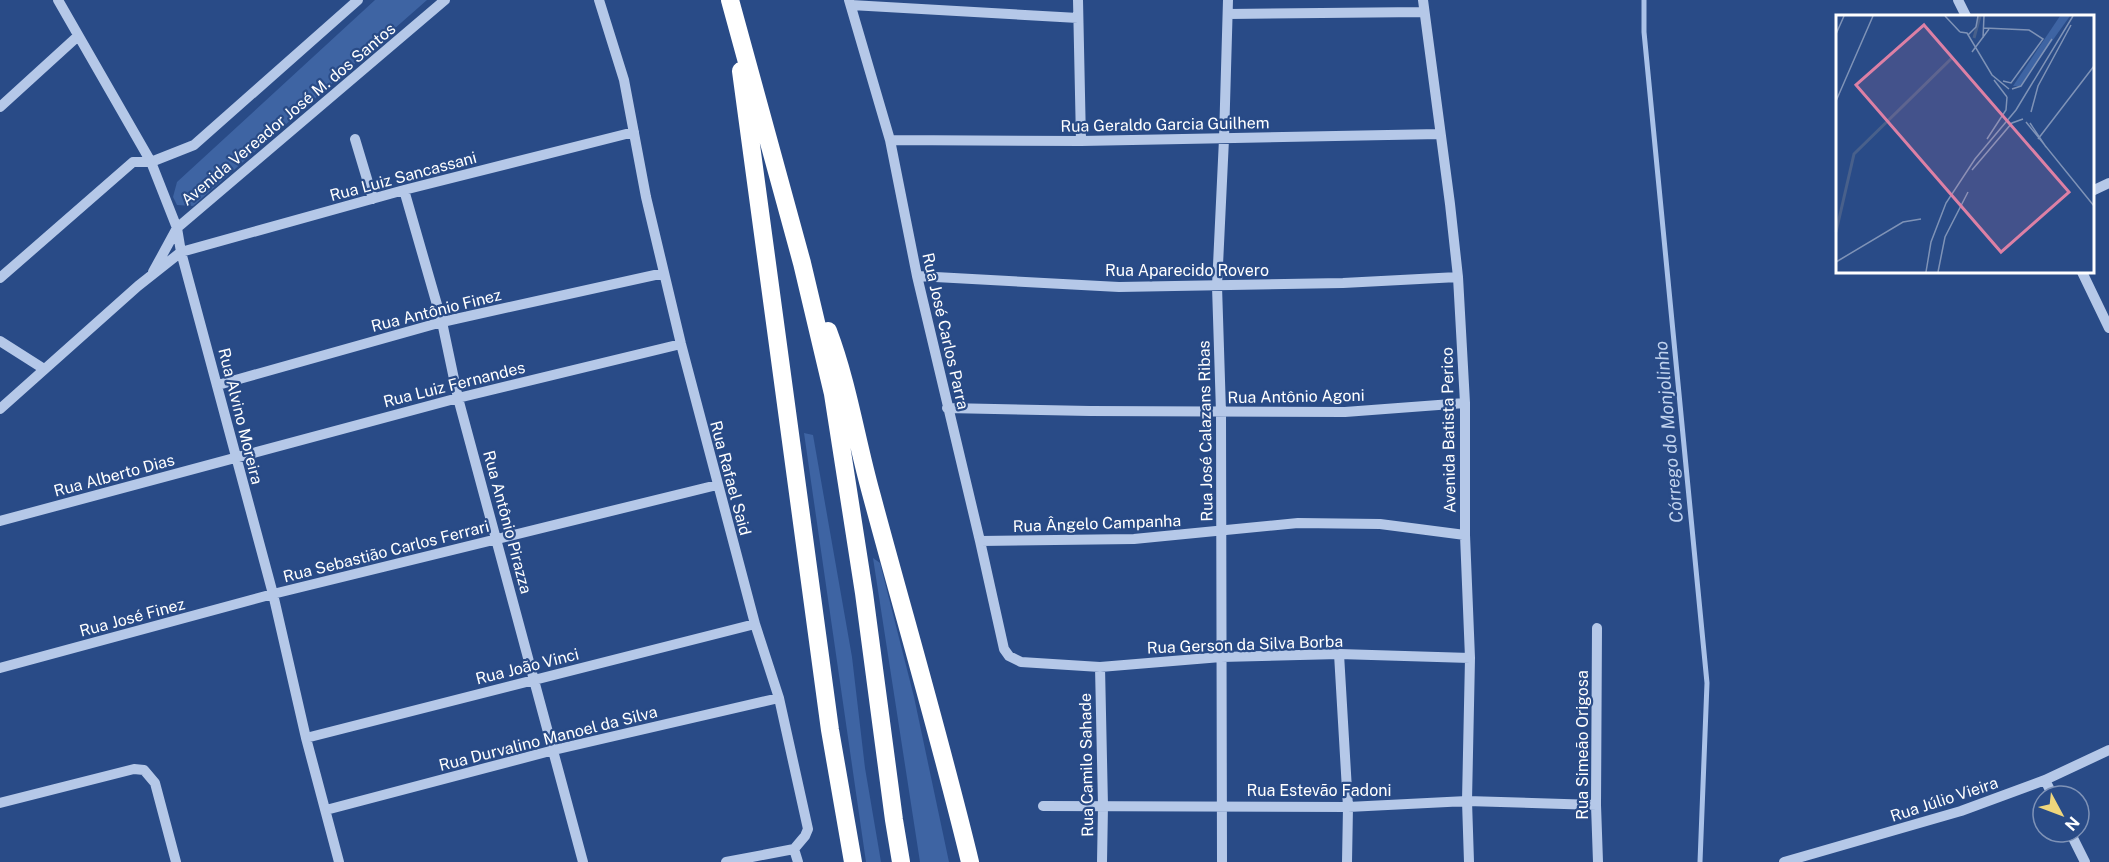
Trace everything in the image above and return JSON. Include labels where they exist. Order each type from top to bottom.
[{"type":"highway","points":[[730,0],[802,263],[833,394],[864,593],[901,862]]},
{"type":"highway","points":[[737,21],[738,52],[765,260],[830,730],[853,862]]},
{"type":"highway","points":[[802,263],[840,363],[870,492],[946,760],[970,862]]},
{"type":"street","name":"Rua Alvino Moreira","points":[[58,0],[151,162],[177,228],[181,252],[273,594],[306,738],[339,862]]},
{"type":"street","points":[[0,278],[133,162],[151,162],[194,145],[358,0]]},
{"type":"street","name":"Avenida Vereador José M. dos Santos","points":[[177,228],[445,0]]},
{"type":"street","name":"Rua Rafael Said","points":[[599,0],[624,80],[646,197],[717,485],[754,624],[779,698],[808,829],[794,849]]},
{"type":"street","points":[[1078,0],[1081,141]]},
{"type":"street","name":"Rua José Calazans Ribas","points":[[1222,862],[1221,412],[1217,286],[1228,0]]},
{"type":"street","name":"Avenida Batista Perico","points":[[1423,0],[1458,277],[1465,403],[1465,535],[1470,657],[1468,862]]},
{"type":"street","points":[[1958,0],[1966,15]]},
{"type":"street","points":[[850,3],[1078,18]]},
{"type":"street","name":"Rua José Carlos Parra","points":[[850,3],[890,140],[917,276],[947,408],[981,541],[1004,649],[1009,656],[1021,662]]},
{"type":"street","points":[[1228,14],[1424,12]]},
{"type":"street","points":[[0,107],[78,36]]},
{"type":"street","name":"Rua Luiz Sancassani","points":[[181,252],[404,190],[634,132]]},
{"type":"street","name":"Rua Geraldo Garcia Guilhem","points":[[890,140],[1081,141],[1440,134]]},
{"type":"street","points":[[355,139],[373,199]]},
{"type":"street","points":[[2094,190],[2109,183]]},
{"type":"street","name":"Rua Antônio Pirazza","points":[[404,190],[442,322],[458,398],[583,862]]},
{"type":"street","points":[[152,275],[177,228]]},
{"type":"street","points":[[0,409],[181,252]]},
{"type":"street","name":"Rua Antônio Finez","points":[[218,385],[442,322],[664,273]]},
{"type":"street","points":[[2082,273],[2109,328]]},
{"type":"street","name":"Rua Aparecido Rovero","points":[[917,276],[1107,286],[1343,283],[1458,277]]},
{"type":"street","points":[[0,341],[44,369]]},
{"type":"street","name":"Rua Luiz Fernandes","points":[[236,457],[458,398],[681,344]]},
{"type":"street","name":"Rua Antônio Agoni","points":[[947,408],[1221,412],[1346,411],[1465,403]]},
{"type":"street","name":"Rua Alberto Dias","points":[[0,521],[236,457]]},
{"type":"street","name":"Rua Sebastião Carlos Ferrari","points":[[273,594],[717,485]]},
{"type":"street","name":"Rua Ângelo Campanha","points":[[981,541],[1134,539],[1298,523],[1380,525],[1465,535]]},
{"type":"street","name":"Rua José Finez","points":[[0,668],[273,594]]},
{"type":"street","name":"Rua João Vinci","points":[[306,738],[754,624]]},
{"type":"street","name":"Rua Simeão Origosa","points":[[1597,628],[1596,805],[1599,862]]},
{"type":"street","points":[[1339,654],[1348,807],[1347,862]]},
{"type":"street","name":"Rua Gerson da Silva Borba","points":[[1021,662],[1100,667],[1221,657],[1339,654],[1470,657]]},
{"type":"street","name":"Rua Camilo Sahade","points":[[1100,667],[1104,806],[1102,862]]},
{"type":"street","name":"Rua Durvalino Manoel da Silva","points":[[326,810],[554,750],[779,698]]},
{"type":"street","name":"Rua Júlio Vieira","points":[[1784,862],[1961,811],[2045,780],[2109,750]]},
{"type":"street","points":[[0,803],[134,769],[144,771],[154,783],[176,862]]},
{"type":"street","points":[[2045,780],[2047,784]]},
{"type":"street","name":"Rua Estevão Fadoni","points":[[1043,806],[1348,807],[1467,801],[1596,805]]},
{"type":"street","points":[[2076,844],[2085,862]]},
{"type":"street","points":[[726,862],[794,849],[798,862]]},
{"type":"shaded area","points":[[375,0],[427,0],[193,206],[177,205],[173,197],[177,182]]},
{"type":"shaded area","points":[[804,433],[813,435],[852,657],[865,768],[881,862],[866,862]]},
{"type":"shaded area","points":[[873,558],[880,563],[914,697],[949,862],[920,862]]},
{"type":"waterway","name":"Córrego do Monjolinho","points":[[1644,0],[1644,32],[1707,683],[1700,862]]}]
